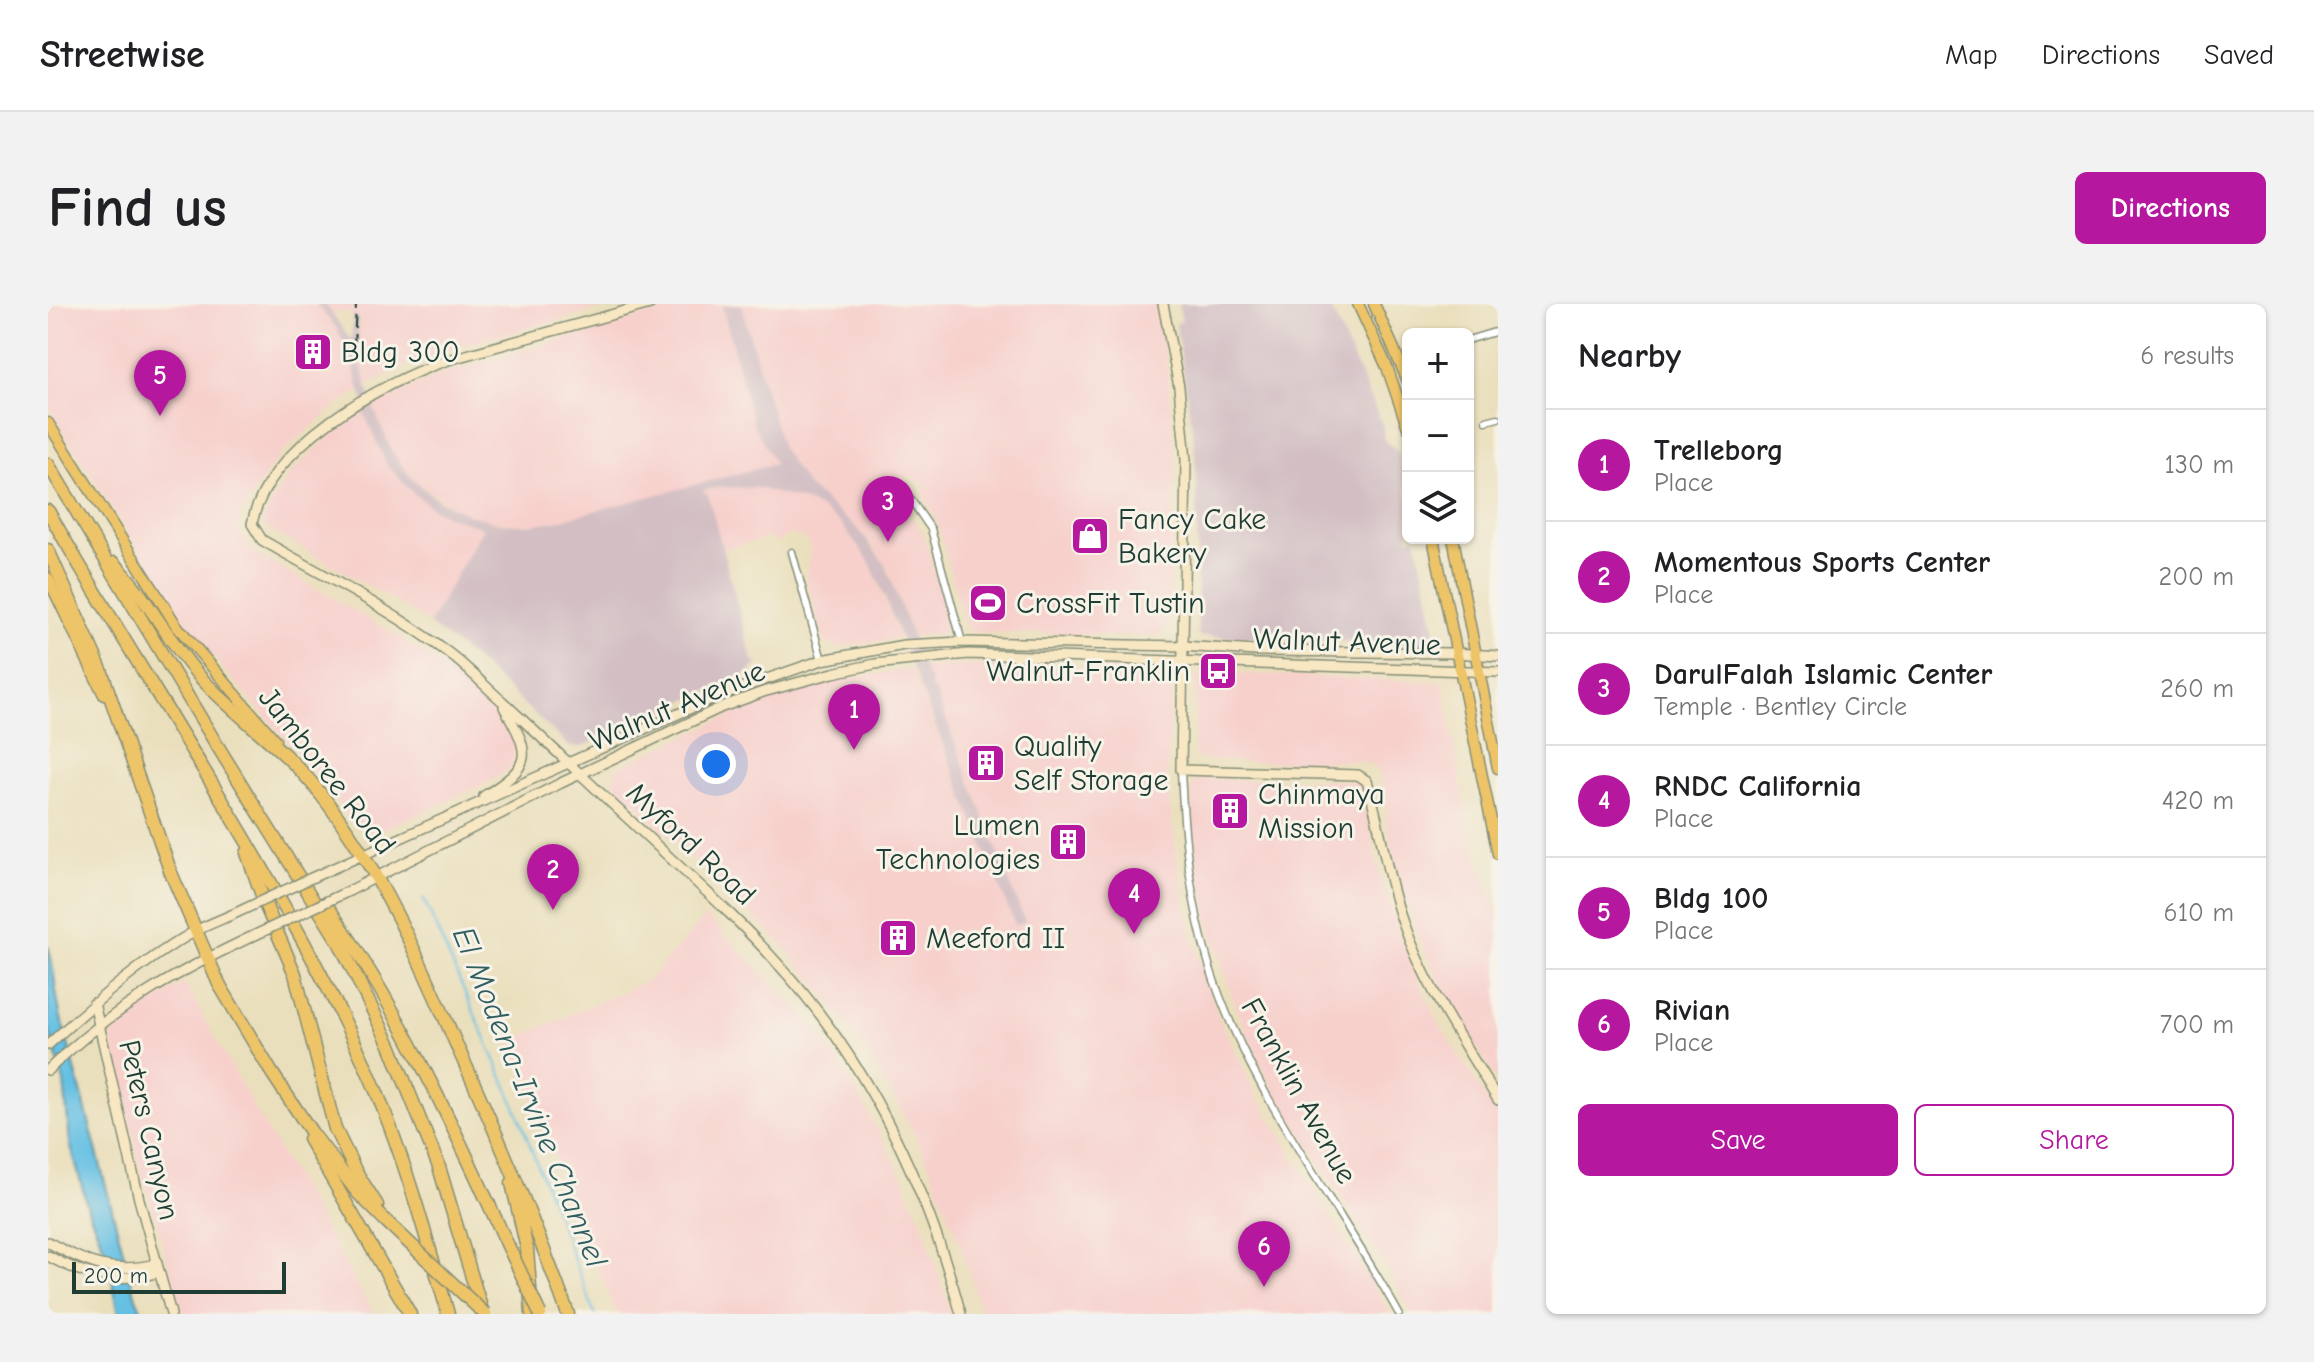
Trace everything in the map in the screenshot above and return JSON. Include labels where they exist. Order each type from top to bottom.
[{"type":"highway","points":[[48,464],[339,942],[390,1045],[439,1167],[484,1314]]},
{"type":"highway","points":[[48,511],[295,926],[367,1070],[409,1181],[448,1314]]},
{"type":"highway","points":[[99,547],[121,570],[201,678],[276,750],[298,766]]},
{"type":"highway","points":[[48,550],[101,670],[171,873],[219,984],[410,1314]]},
{"type":"highway","name":"Jamboree Road","points":[[298,766],[364,854],[415,949],[527,1204],[568,1314]]},
{"type":"highway","points":[[264,819],[328,907],[396,1020],[445,1113],[540,1314]]},
{"type":"highway","points":[[243,838],[251,867],[301,990],[335,1129],[359,1179],[387,1222]]},
{"type":"highway","points":[[272,1073],[358,1193],[484,1314]]},
{"type":"highway","points":[[502,1145],[527,1249],[532,1314]]},
{"type":"main road","points":[[1358,304],[1387,367],[1402,411]]},
{"type":"main road","points":[[1374,304],[1402,367]]},
{"type":"main road","name":"Jamboree Road","points":[[48,423],[176,625],[298,766]]},
{"type":"main road","points":[[1434,544],[1498,854]]},
{"type":"main road","points":[[1454,544],[1498,768]]},
{"type":"main road","points":[[48,578],[121,732]]},
{"type":"street","name":"Myford Road","points":[[650,304],[470,353],[425,368],[376,392],[323,428],[281,468],[254,513],[252,524],[262,540],[443,648],[733,916],[781,966],[827,1022],[889,1122],[910,1165],[947,1260],[961,1314]]},
{"type":"street","name":"Franklin Avenue","points":[[1163,304],[1179,387],[1186,460],[1181,770],[1187,868],[1203,942],[1225,1008],[1250,1065],[1399,1314]]},
{"type":"street","points":[[1474,338],[1498,331]]},
{"type":"street","points":[[1486,421],[1498,418]]},
{"type":"street","points":[[909,497],[931,529],[962,642]]},
{"type":"street","points":[[792,552],[822,660]]},
{"type":"street","name":"Walnut Avenue","points":[[48,1045],[133,972],[195,931],[718,696],[822,660],[904,645],[962,642],[1498,656]]},
{"type":"street","points":[[1339,651],[1340,666]]},
{"type":"street","name":"Walnut Avenue","points":[[50,1068],[99,1025],[165,980],[581,774],[722,707],[763,692],[875,664],[968,654],[1498,672]]},
{"type":"street","points":[[453,815],[497,788],[522,764],[523,743],[501,700]]},
{"type":"street","points":[[1181,770],[1358,775],[1367,781],[1388,876],[1403,925],[1446,1015],[1498,1100]]},
{"type":"street","name":"Peters Canyon","points":[[94,1003],[139,1199],[171,1314]]},
{"type":"street","points":[[48,1242],[84,1262],[140,1273]]},
{"type":"street","points":[[48,1256],[69,1267],[124,1279],[158,1268]]},
{"type":"shaded area","points":[[48,304],[316,304],[335,326],[347,348],[361,389],[280,454],[241,513],[238,529],[253,552],[397,635],[449,672],[512,732],[516,741],[514,763],[504,773],[376,833],[355,826],[320,778],[184,620],[48,405]]},
{"type":"shaded area","points":[[316,304],[325,304],[351,340],[353,314],[358,317],[360,361],[373,407],[392,452],[413,480],[438,500],[470,515],[500,523],[529,525],[556,521],[775,464],[754,426],[722,306],[741,304],[782,449],[808,487],[859,530],[886,566],[927,677],[930,678],[931,691],[935,691],[1025,922],[1015,925],[879,583],[869,561],[841,524],[820,508],[758,488],[702,490],[708,495],[752,659],[757,664],[747,673],[581,747],[570,747],[473,657],[429,624],[483,528],[432,508],[387,465],[363,411],[366,409],[347,348],[335,326]]},
{"type":"shaded area","points":[[325,304],[620,304],[444,350],[414,361],[367,386],[358,349],[360,321],[348,312],[339,311],[335,316]]},
{"type":"shaded area","points":[[685,304],[1156,304],[1166,359],[1176,462],[1167,625],[1158,636],[973,632],[965,625],[937,522],[924,492],[926,490],[921,482],[908,476],[891,484],[889,503],[896,513],[916,521],[924,536],[949,620],[940,634],[912,636],[887,567],[873,546],[859,530],[808,487],[788,462],[556,521],[529,525],[487,521],[451,507],[413,480],[392,452],[373,407],[448,372]]},
{"type":"shaded area","points":[[1178,304],[1329,304],[1383,426],[1384,440],[1398,451],[1402,471],[1402,544],[1417,544],[1436,637],[1427,645],[1198,636],[1197,483],[1194,440],[1176,324],[1182,321]]},
{"type":"shaded area","points":[[363,411],[387,465],[412,492],[445,515],[483,528],[429,624],[392,599],[267,528],[263,522],[272,501],[292,471],[340,427]]},
{"type":"shaded area","points":[[723,487],[758,488],[799,499],[820,508],[841,524],[869,561],[900,638],[837,647],[824,642],[806,578],[811,549],[808,542],[791,534],[777,543],[771,537],[722,550],[708,495],[701,491]]},
{"type":"shaded area","points":[[967,665],[1164,671],[1169,677],[1172,695],[1166,781],[1183,898],[1196,951],[1217,1013],[1256,1095],[1391,1314],[982,1314],[961,1246],[928,1163],[869,1055],[783,945],[613,782],[618,767],[786,693],[842,679],[912,669],[1016,925],[1025,921],[935,692],[930,691],[924,667]]},
{"type":"shaded area","points":[[1203,672],[1443,682],[1471,840],[1498,913],[1498,1082],[1444,994],[1421,943],[1394,861],[1378,770],[1370,763],[1357,761],[1200,759],[1194,753],[1196,680]]},
{"type":"shaded area","points":[[1199,779],[1355,781],[1361,786],[1380,878],[1417,980],[1441,1027],[1498,1117],[1498,1314],[1412,1314],[1392,1277],[1269,1083],[1237,1011],[1209,925],[1195,855],[1191,788]]},
{"type":"shaded area","points":[[706,916],[813,1024],[852,1083],[899,1169],[922,1223],[951,1314],[616,1314],[510,1041],[647,981]]},
{"type":"shaded area","points":[[184,983],[374,1314],[183,1314],[138,1160],[111,1038],[119,1023]]},
{"type":"water","points":[[48,945],[61,1018],[136,1298],[143,1314],[119,1314],[107,1255],[89,1212],[70,1143],[64,1082],[48,1025]]},
{"type":"waterway","name":"El Modena-Irvine Channel","points":[[423,898],[511,1096],[595,1314]]},
{"type":"railway","points":[[354,346],[356,304]]},
{"type":"place","name":"Bldg 300","points":[[313,352]]},
{"type":"place","name":"Bldg 100","points":[[160,416]]},
{"type":"place","name":"Fancy Cake Bakery","points":[[1090,536]]},
{"type":"place","name":"DarulFalah Islamic Center","points":[[888,542]]},
{"type":"place","name":"CrossFit Tustin","points":[[988,603]]},
{"type":"place","name":"Walnut-Franklin","points":[[1218,671]]},
{"type":"place","name":"Trelleborg","points":[[854,750]]},
{"type":"place","name":"Quality Self Storage","points":[[986,763]]},
{"type":"place","name":"Chinmaya Mission","points":[[1230,811]]},
{"type":"place","name":"Lumen Technologies","points":[[1068,842]]},
{"type":"place","name":"Momentous Sports Center","points":[[553,910]]},
{"type":"place","name":"RNDC California","points":[[1134,934]]},
{"type":"place","name":"Meeford II","points":[[898,938]]},
{"type":"place","name":"Rivian","points":[[1264,1287]]}]
